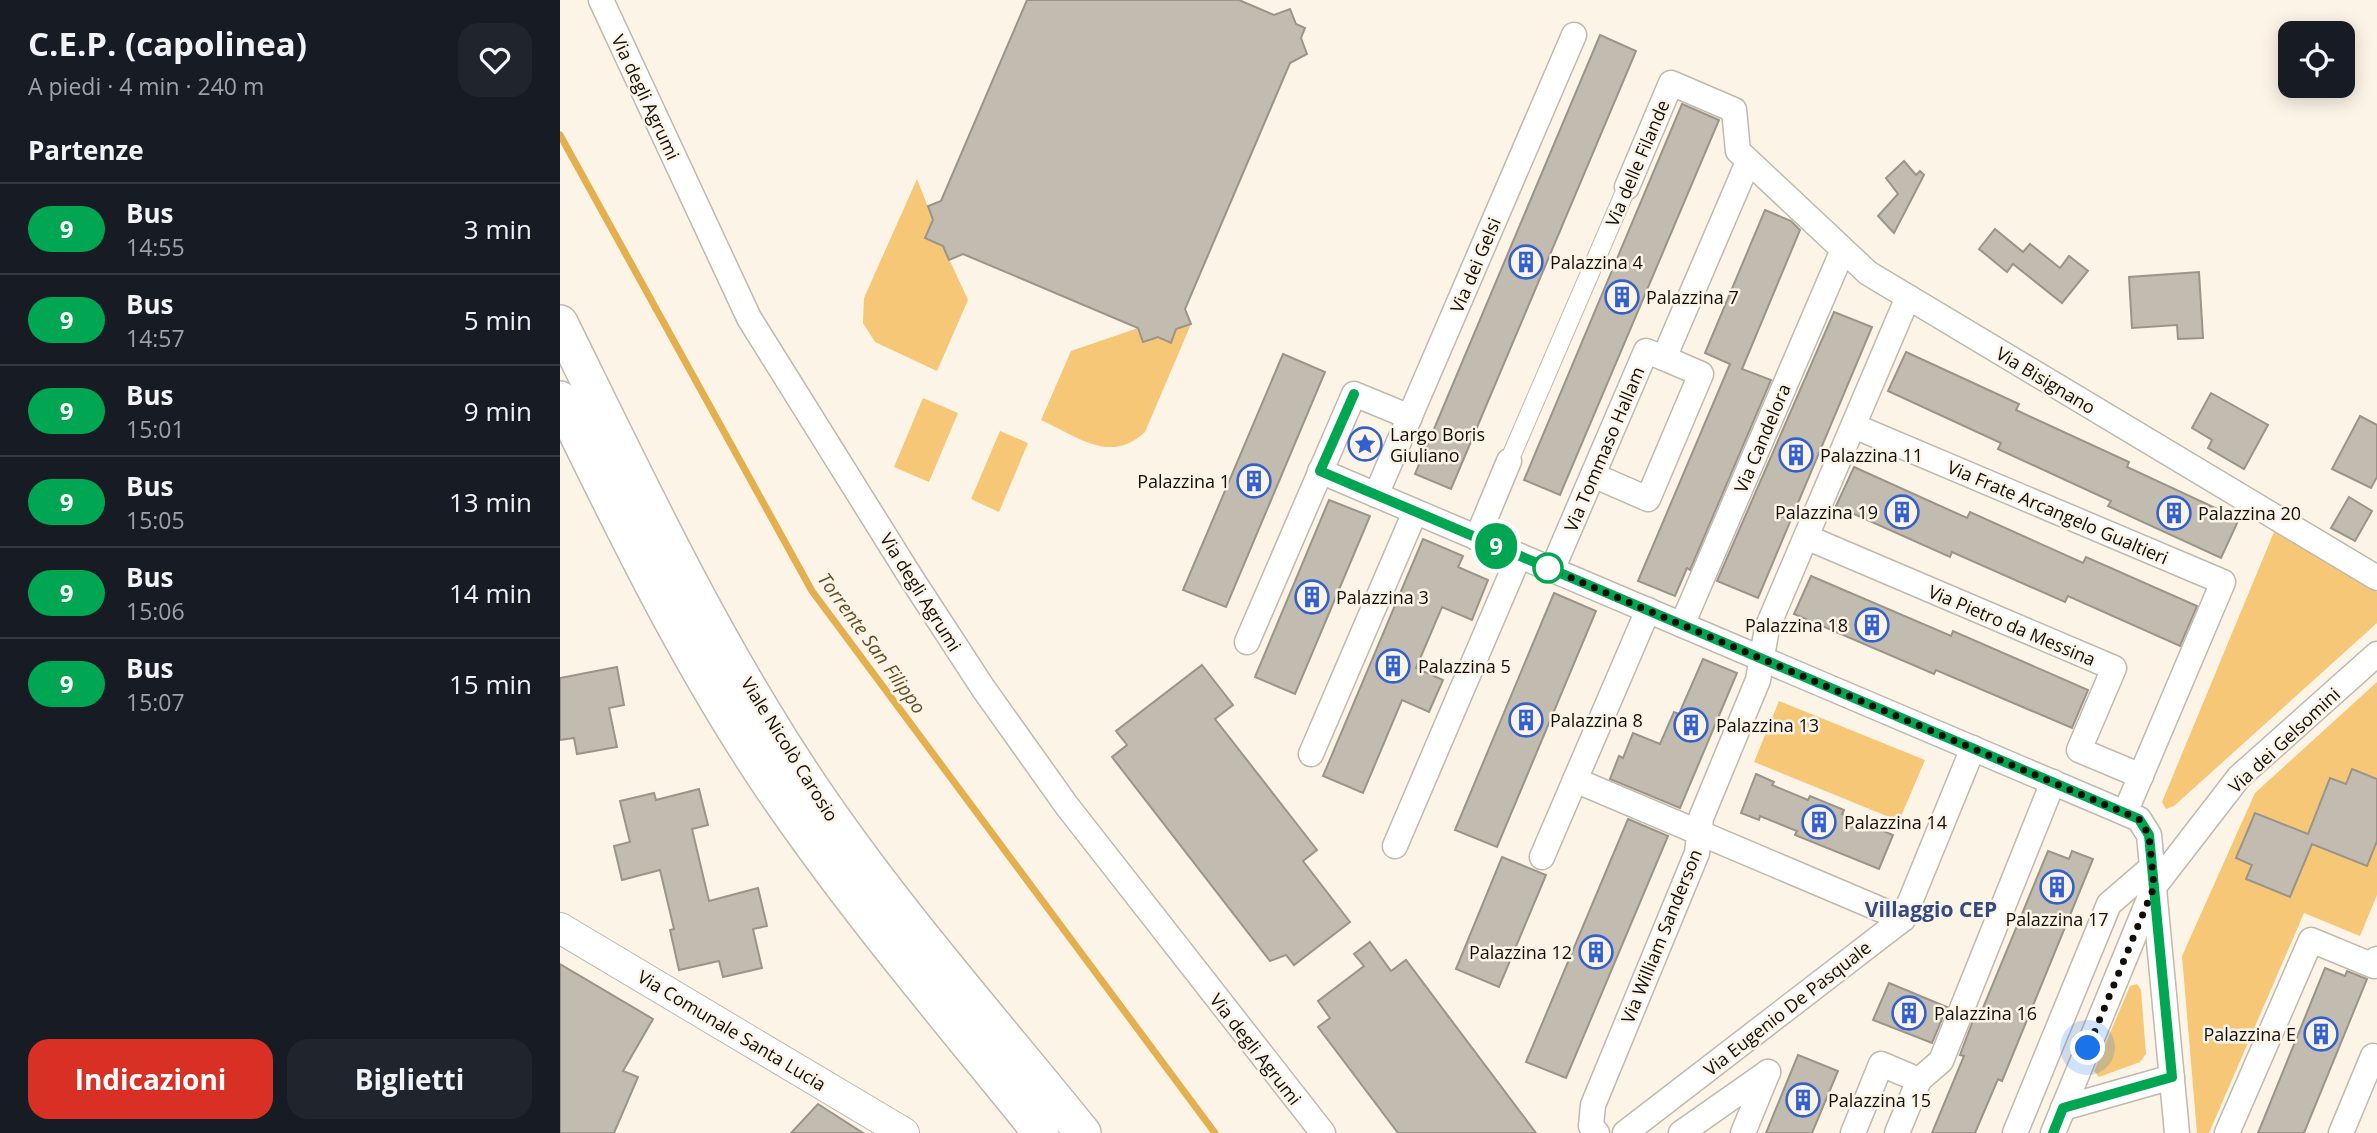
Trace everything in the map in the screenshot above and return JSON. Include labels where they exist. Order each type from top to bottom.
[{"type":"main road","name":"Viale Nicolò Carosio","points":[[560,323],[693,590],[797,766],[873,873],[1083,1133]]},
{"type":"main road","name":"Viale Nicolò Carosio","points":[[560,399],[663,606],[768,782],[845,890],[1041,1133]]},
{"type":"street","name":"Via degli Agrumi","points":[[601,0],[749,318],[910,576],[983,688],[1067,806],[1322,1133]]},
{"type":"street","name":"Via dei Gelsi","points":[[1376,495],[1574,34]]},
{"type":"street","name":"Via delle Filande","points":[[1477,538],[1671,83],[1734,110],[1743,157]]},
{"type":"street","name":"Via Bisignano","points":[[1743,157],[1842,252],[1868,273],[2377,578]]},
{"type":"street","name":"Via Tommaso Hallam","points":[[1552,570],[1646,351],[1664,358],[1743,157]]},
{"type":"street","name":"Via Candelora","points":[[1682,625],[1842,252]]},
{"type":"street","name":"Via William Sanderson","points":[[1597,1133],[1591,1125],[1593,1105],[1698,853],[1701,818],[1758,680],[1767,628],[1908,297]]},
{"type":"street","points":[[1592,475],[1648,499],[1701,374],[1664,358]]},
{"type":"street","points":[[1247,642],[1354,394],[1410,418]]},
{"type":"street","name":"Via Frate Arcangelo Gualtieri","points":[[1854,426],[2223,582],[2141,776]]},
{"type":"street","points":[[1320,471],[2139,819],[2146,826],[2153,877],[2177,1133]]},
{"type":"street","points":[[1311,754],[1415,512]]},
{"type":"street","name":"Via Pietro da Messina","points":[[1806,537],[2114,668],[2079,750],[2141,776]]},
{"type":"street","points":[[1395,846],[1519,556]]},
{"type":"street","points":[[1542,858],[1648,610]]},
{"type":"street","name":"Via dei Gelsomini","points":[[2015,1133],[2109,904],[2153,877],[2239,777],[2377,654]]},
{"type":"street","points":[[1575,780],[1903,919],[1973,748]]},
{"type":"street","points":[[2125,813],[2141,776]]},
{"type":"street","points":[[1897,1133],[1919,1080],[1941,1061],[2053,782]]},
{"type":"street","name":"Via dei Gelsomini","points":[[2053,1133],[2153,877]]},
{"type":"street","name":"Via Eugenio De Pasquale","points":[[1625,1133],[1903,919]]},
{"type":"street","name":"Via Comunale Santa Lucia","points":[[560,928],[904,1133]]},
{"type":"street","points":[[2228,1133],[2311,940],[2374,966],[2377,959]]},
{"type":"street","points":[[2340,1133],[2373,1056],[2377,1058]]},
{"type":"street","points":[[2046,1058],[2079,1070]]},
{"type":"street","points":[[1853,1133],[1881,1064],[1919,1080]]},
{"type":"street","points":[[1681,1133],[1768,1072],[1743,1133]]},
{"type":"street","points":[[2063,1108],[2172,1077]]},
{"type":"shaded area","points":[[917,179],[933,220],[925,238],[943,246],[968,300],[937,371],[875,342],[863,323],[864,298]]},
{"type":"shaded area","points":[[1191,324],[1145,432],[1132,442],[1106,447],[1093,444],[1041,420],[1071,351],[1138,328],[1143,342],[1158,337],[1171,342],[1176,329]]},
{"type":"shaded area","points":[[923,398],[958,413],[929,482],[894,467]]},
{"type":"shaded area","points":[[1000,431],[1028,443],[999,512],[971,499]]},
{"type":"shaded area","points":[[2274,532],[2377,592],[2377,623],[2174,806],[2166,809],[2162,802]]},
{"type":"shaded area","points":[[2377,682],[2377,895],[2360,936],[2304,913],[2209,1133],[2197,1133],[2182,956],[2255,793]]},
{"type":"shaded area","points":[[1779,701],[1925,760],[1899,821],[1754,762]]},
{"type":"shaded area","points":[[2137,984],[2141,990],[2146,1054],[2140,1062],[2099,1077],[2094,1071],[2130,986]]},
{"type":"building","points":[[1027,0],[1239,0],[1274,15],[1290,9],[1296,24],[1305,28],[1301,38],[1307,54],[1290,63],[1185,309],[1191,324],[1176,329],[1171,343],[1158,337],[1143,342],[1138,328],[963,254],[949,260],[943,246],[925,238],[933,220],[928,206],[941,201]]},
{"type":"building","name":"Palazzina 4","points":[[1600,35],[1636,51],[1451,489],[1415,474]]},
{"type":"building","name":"Palazzina 7","points":[[1682,104],[1719,120],[1560,495],[1524,480]]},
{"type":"building","points":[[1904,161],[1916,175],[1920,171],[1924,175],[1894,233],[1878,216],[1898,194],[1886,178]]},
{"type":"building","points":[[1765,210],[1791,221],[1800,230],[1742,369],[1771,380],[1690,570],[1687,568],[1675,596],[1638,581],[1730,364],[1705,353]]},
{"type":"building","points":[[1995,229],[2023,252],[2030,244],[2060,268],[2069,256],[2088,271],[2062,303],[2013,264],[2007,272],[1979,249]]},
{"type":"building","points":[[2199,272],[2203,338],[2178,339],[2177,325],[2132,328],[2129,277]]},
{"type":"building","name":"Palazzina 11","points":[[1834,312],[1872,327],[1758,598],[1717,581]]},
{"type":"building","points":[[1906,352],[2019,404],[2016,410],[2129,462],[2127,467],[2239,519],[2221,558],[2108,506],[2111,501],[1998,449],[2001,443],[1888,391]]},
{"type":"building","name":"Palazzina 1","points":[[1283,354],[1325,372],[1226,607],[1183,590]]},
{"type":"building","points":[[2211,393],[2268,425],[2244,469],[2208,448],[2212,440],[2192,428]]},
{"type":"building","points":[[2360,416],[2377,425],[2377,477],[2371,488],[2332,469]]},
{"type":"building","points":[[1854,467],[1967,518],[1970,512],[2083,563],[2086,557],[2197,606],[2180,646],[2068,596],[2065,602],[1952,552],[1950,557],[1836,506]]},
{"type":"building","points":[[2349,497],[2372,511],[2355,541],[2331,528]]},
{"type":"building","name":"Palazzina 3","points":[[1329,500],[1370,516],[1295,694],[1255,677]]},
{"type":"building","name":"Palazzina 5","points":[[1423,539],[1463,556],[1458,567],[1488,580],[1472,620],[1442,607],[1416,668],[1443,680],[1429,712],[1402,700],[1363,793],[1323,776]]},
{"type":"building","points":[[1811,576],[1951,636],[1953,631],[2088,690],[2072,728],[1936,670],[1934,674],[1794,614]]},
{"type":"building","name":"Palazzina 8","points":[[1554,593],[1596,611],[1497,847],[1455,830]]},
{"type":"building","name":"Palazzina 13","points":[[1703,659],[1737,673],[1680,808],[1610,779],[1619,756],[1623,758],[1633,733],[1660,744],[1674,712],[1679,714]]},
{"type":"building","points":[[1202,665],[1233,705],[1215,719],[1317,850],[1303,861],[1350,922],[1294,965],[1286,955],[1270,961],[1112,757],[1127,745],[1116,731]]},
{"type":"building","points":[[617,667],[624,705],[609,708],[617,747],[577,754],[574,738],[560,740],[560,678]]},
{"type":"building","points":[[2352,769],[2377,779],[2377,841],[2367,866],[2312,844],[2290,897],[2246,879],[2252,865],[2236,858],[2255,813],[2308,834],[2330,778],[2346,784]]},
{"type":"building","name":"Palazzina 14","points":[[1756,774],[1774,782],[1772,785],[1808,800],[1810,796],[1844,810],[1842,814],[1893,835],[1879,869],[1795,835],[1797,831],[1760,816],[1759,820],[1741,813]]},
{"type":"building","points":[[699,789],[708,825],[692,829],[709,901],[758,888],[767,926],[753,929],[762,968],[723,977],[719,961],[679,970],[670,930],[674,929],[660,870],[622,880],[614,846],[630,842],[620,801],[654,793],[656,800]]},
{"type":"building","name":"Palazzina 12","points":[[1628,819],[1668,836],[1566,1078],[1526,1062]]},
{"type":"building","points":[[2048,851],[2069,859],[2072,851],[2093,859],[2002,1081],[1998,1079],[1975,1133],[1932,1133],[1964,1056],[1960,1055],[1974,1018],[1978,1020]]},
{"type":"building","points":[[1502,857],[1546,875],[1499,987],[1456,969]]},
{"type":"building","points":[[1370,942],[1391,971],[1406,960],[1536,1133],[1398,1133],[1318,1027],[1330,1018],[1318,1001],[1364,966],[1354,954]]},
{"type":"building","points":[[560,964],[653,1019],[623,1071],[638,1077],[614,1133],[560,1133]]},
{"type":"building","name":"Palazzina E","points":[[2325,968],[2345,976],[2347,971],[2367,979],[2304,1133],[2258,1133]]},
{"type":"building","name":"Palazzina 16","points":[[1889,983],[1947,1007],[1932,1043],[1873,1020]]},
{"type":"building","name":"Palazzina 15","points":[[1798,1055],[1838,1071],[1812,1133],[1766,1133]]},
{"type":"building","points":[[818,1104],[863,1133],[791,1133]]},
{"type":"waterway","name":"Torrente San Filippo","points":[[560,135],[812,591],[1215,1133]]},
{"type":"bus line","name":"9","points":[[1354,394],[1320,471],[2139,819],[2146,826],[2172,1077],[2063,1108],[2053,1133]]},
{"type":"place","name":"Palazzina 4","points":[[1526,262]]},
{"type":"place","name":"Palazzina 7","points":[[1622,297]]},
{"type":"place","name":"Largo Boris Giuliano","points":[[1365,444]]},
{"type":"place","name":"Palazzina 11","points":[[1796,455]]},
{"type":"place","name":"Palazzina 1","points":[[1254,481]]},
{"type":"place","name":"Palazzina 19","points":[[1902,512]]},
{"type":"place","name":"Palazzina 20","points":[[2174,513]]},
{"type":"place","name":"Palazzina 3","points":[[1312,597]]},
{"type":"place","name":"Palazzina 18","points":[[1872,625]]},
{"type":"place","name":"Palazzina 5","points":[[1393,666]]},
{"type":"place","name":"Palazzina 8","points":[[1526,720]]},
{"type":"place","name":"Palazzina 13","points":[[1691,725]]},
{"type":"place","name":"Palazzina 14","points":[[1819,822]]},
{"type":"place","name":"Palazzina 17","points":[[2057,887]]},
{"type":"place","name":"Palazzina 12","points":[[1596,952]]},
{"type":"place","name":"Palazzina 16","points":[[1909,1013]]},
{"type":"place","name":"Palazzina E","points":[[2321,1034]]},
{"type":"place","name":"Palazzina 15","points":[[1803,1100]]},
{"type":"district","name":"Villaggio CEP","points":[[1931,909]]},
{"type":"route","points":[[1548,568],[2139,819],[2146,826],[2149,835],[2154,887],[2088,1048]]}]
